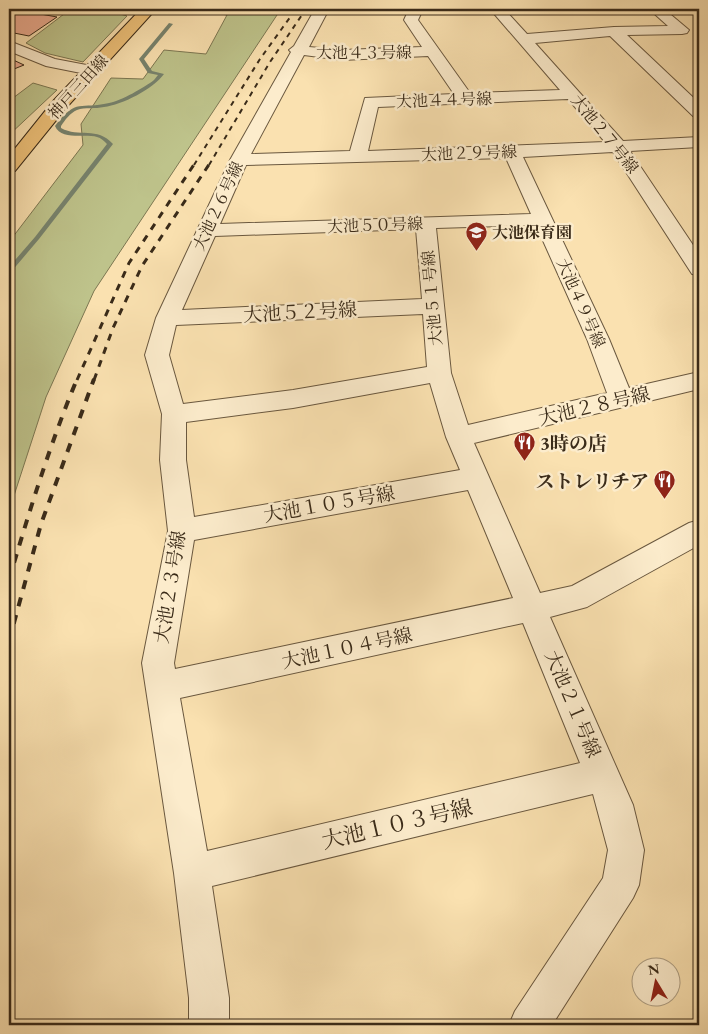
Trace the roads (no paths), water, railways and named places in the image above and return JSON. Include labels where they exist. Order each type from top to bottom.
[{"type":"main road","name":"神戸三田線","points":[[9,167],[90,70],[149,9]]},
{"type":"street","name":"大池２６号線","points":[[174,414],[157,355],[167,318],[239,160],[322,9]]},
{"type":"street","points":[[416,9],[411,20],[466,99]]},
{"type":"street","name":"大池２７号線","points":[[496,9],[574,94],[618,146],[699,269]]},
{"type":"street","points":[[525,39],[614,31],[689,30],[656,9]]},
{"type":"street","points":[[614,31],[692,96],[699,112]]},
{"type":"street","points":[[9,46],[51,63],[90,70]]},
{"type":"street","name":"大池４３号線","points":[[298,50],[342,55],[431,51]]},
{"type":"street","name":"大池４４号線","points":[[358,156],[370,102],[574,94]]},
{"type":"street","name":"大池２９号線","points":[[239,160],[512,152],[699,142]]},
{"type":"street","name":"大池４９号線","points":[[512,152],[598,339],[622,400]]},
{"type":"street","name":"大池５０号線","points":[[207,230],[543,219]]},
{"type":"street","name":"大池５１号線","points":[[426,224],[438,373]]},
{"type":"street","name":"大池５２号線","points":[[167,318],[432,306]]},
{"type":"street","points":[[174,414],[292,399],[438,373]]},
{"type":"street","name":"大池２１号線","points":[[438,373],[459,437],[615,805],[626,850],[620,885],[529,1025]]},
{"type":"street","name":"大池２８号線","points":[[459,437],[699,381]]},
{"type":"street","name":"大池２３号線","points":[[174,414],[173,460],[182,531],[158,663],[192,873],[209,998],[209,1025]]},
{"type":"street","name":"大池１０５号線","points":[[182,531],[476,478]]},
{"type":"street","name":"大池１０４号線","points":[[161,687],[577,598],[699,531]]},
{"type":"street","name":"大池１０３号線","points":[[192,873],[602,775]]},
{"type":"waterway","points":[[9,271],[110,144],[99,136],[71,134],[59,129],[58,126],[67,114],[75,109],[105,106],[118,102],[156,81],[161,74],[150,72],[141,59],[171,24]]},
{"type":"railway","points":[[194,165],[260,59],[296,9]]},
{"type":"railway","points":[[209,165],[270,62],[306,9]]},
{"type":"railway","points":[[77,380],[129,263],[195,163]]},
{"type":"railway","points":[[94,380],[113,328],[142,266],[210,163]]},
{"type":"railway","points":[[9,580],[40,478],[77,379]]},
{"type":"railway","points":[[9,641],[41,524],[94,379]]},
{"type":"place","name":"大池保育園","points":[[476,251]]},
{"type":"place","name":"3時の店","points":[[524,462]]},
{"type":"place","name":"ストレリチア","points":[[665,500]]}]
